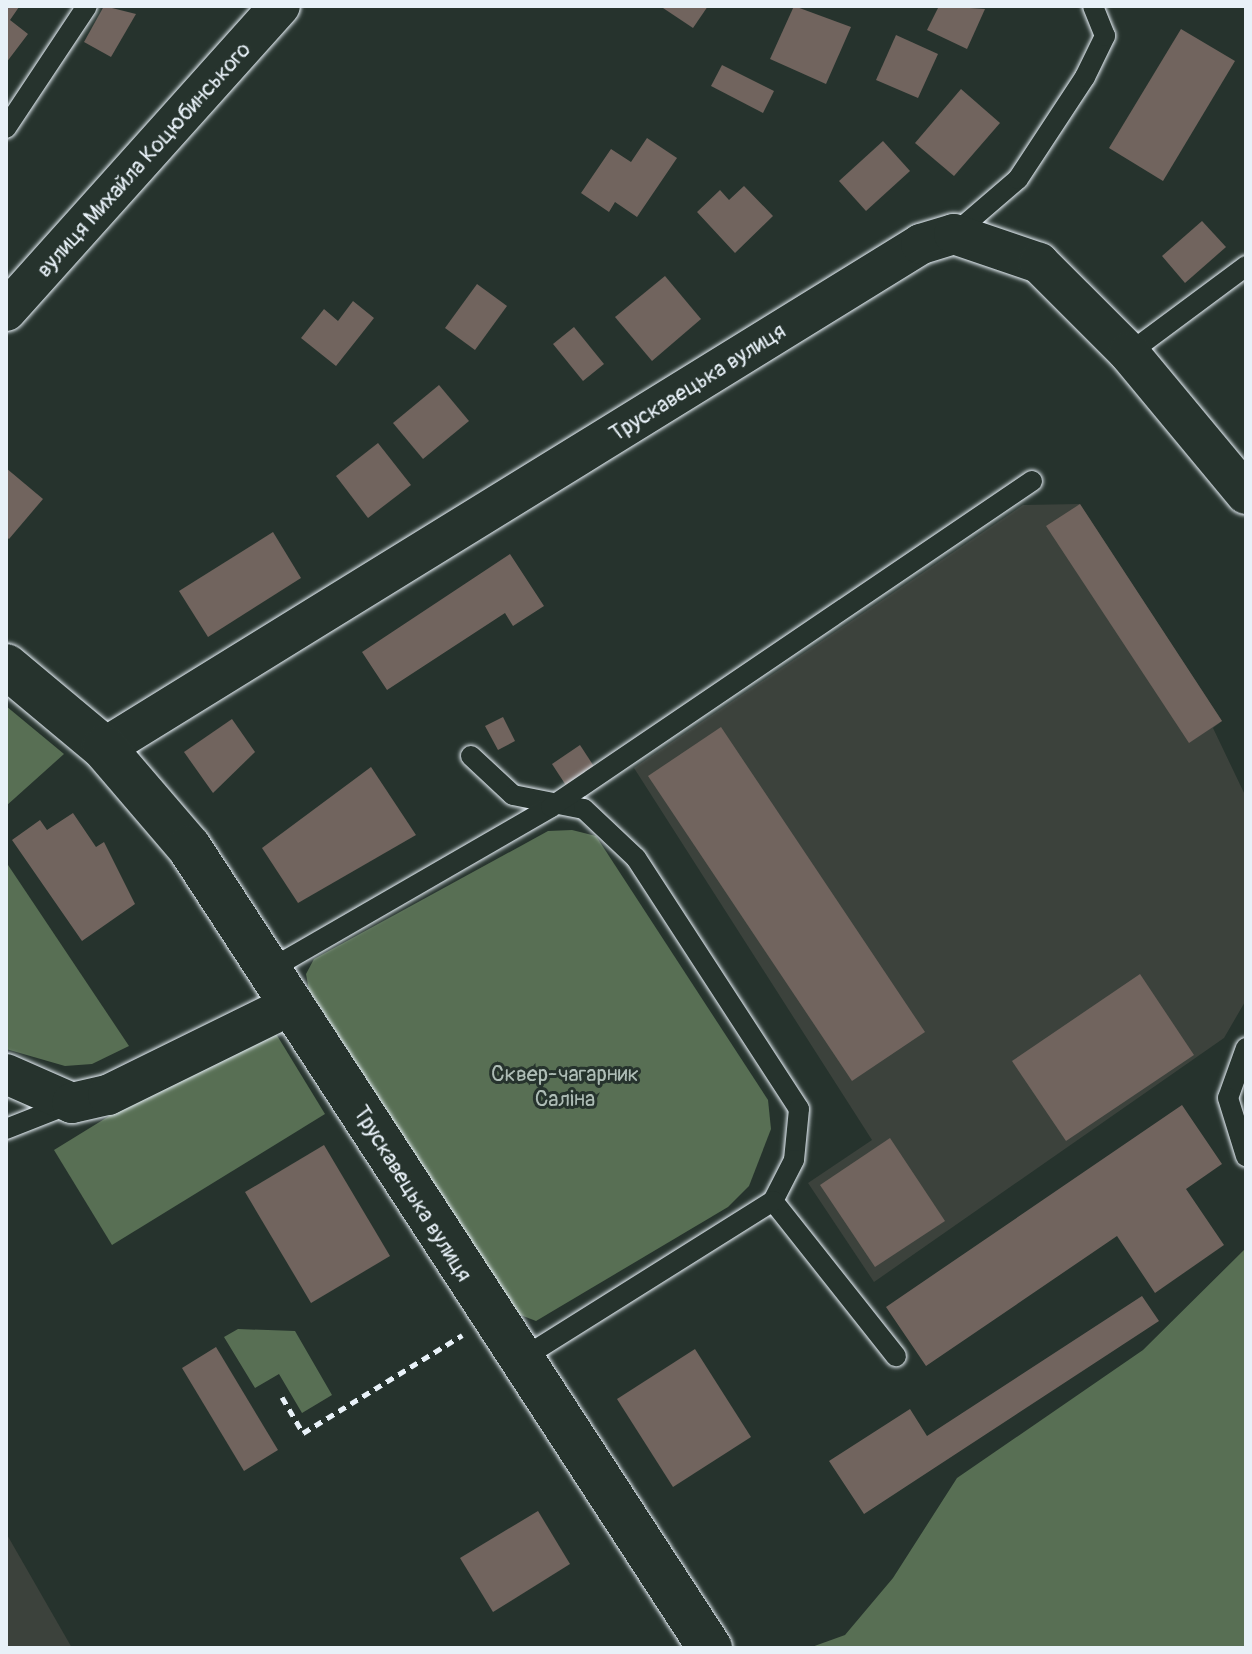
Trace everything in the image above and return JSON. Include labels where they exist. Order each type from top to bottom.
[{"type":"street","name":"вулиця Михайла Коцюбинського","points":[[6,311],[280,6]]},
{"type":"street","points":[[954,234],[1039,263],[1129,353],[1246,494]]},
{"type":"street","name":"Трускавецька вулиця","points":[[104,748],[921,244],[954,234]]},
{"type":"street","name":"Трускавецька вулиця","points":[[6,666],[104,748],[189,847],[518,1361],[710,1648]]},
{"type":"street","points":[[6,1074],[72,1103],[108,1095],[280,988]]},
{"type":"lane","points":[[6,128],[87,6]]},
{"type":"lane","points":[[954,234],[1018,179],[1085,77],[1105,36],[1093,6]]},
{"type":"lane","points":[[1129,353],[1246,266]]},
{"type":"lane","points":[[280,988],[1032,481]]},
{"type":"lane","points":[[471,756],[513,795],[551,807],[584,809],[636,858],[799,1109],[798,1146],[773,1201],[518,1361]]},
{"type":"lane","points":[[1246,1048],[1228,1098],[1246,1156]]},
{"type":"lane","points":[[6,1129],[72,1103]]},
{"type":"lane","points":[[773,1201],[896,1356]]},
{"type":"path","points":[[282,1397],[303,1433],[473,1328]]},
{"type":"shaded area","points":[[1080,504],[1222,721],[1213,728],[1246,797],[1246,1000],[1224,1038],[874,1282],[808,1183],[872,1140],[634,768],[1023,505]]},
{"type":"shaded area","points":[[6,1533],[72,1648],[6,1648]]},
{"type":"green space","points":[[6,706],[64,754],[6,806]]},
{"type":"green space","name":"Сквер-чагарник Саліна","points":[[572,830],[596,836],[768,1100],[771,1129],[749,1186],[728,1207],[536,1321],[518,1314],[309,990],[306,974],[314,959],[548,831]]},
{"type":"green space","points":[[6,862],[129,1046],[92,1064],[65,1066],[6,1049]]},
{"type":"green space","points":[[267,1019],[325,1114],[112,1245],[54,1150]]},
{"type":"green space","points":[[1246,1248],[1245,1648],[809,1648],[845,1635],[893,1578],[957,1478],[1143,1350]]},
{"type":"green space","points":[[238,1329],[295,1331],[332,1395],[302,1413],[279,1374],[255,1388],[224,1337]]},
{"type":"building","points":[[6,6],[19,7],[10,20],[28,34],[6,63]]},
{"type":"building","points":[[104,6],[136,14],[111,57],[84,42]]},
{"type":"building","points":[[660,6],[708,6],[693,28]]},
{"type":"building","points":[[794,6],[851,27],[826,84],[770,59]]},
{"type":"building","points":[[939,6],[985,9],[967,49],[927,30]]},
{"type":"building","points":[[1181,29],[1235,61],[1163,181],[1109,148]]},
{"type":"building","points":[[896,35],[938,54],[918,98],[876,80]]},
{"type":"building","points":[[722,65],[774,91],[763,113],[711,86]]},
{"type":"building","points":[[961,89],[1000,123],[954,176],[915,143]]},
{"type":"building","points":[[647,138],[677,158],[637,217],[615,202],[609,212],[581,193],[611,149],[631,162]]},
{"type":"building","points":[[883,141],[910,171],[866,211],[839,181]]},
{"type":"building","points":[[744,186],[773,216],[735,253],[697,212],[720,190],[729,200]]},
{"type":"building","points":[[1202,221],[1226,247],[1185,283],[1162,256]]},
{"type":"building","points":[[665,276],[701,319],[652,361],[615,317]]},
{"type":"building","points":[[477,284],[507,306],[475,350],[445,328]]},
{"type":"building","points":[[353,301],[374,318],[336,366],[301,338],[324,309],[338,321]]},
{"type":"building","points":[[574,327],[604,364],[583,381],[553,344]]},
{"type":"building","points":[[439,385],[469,421],[423,459],[393,423]]},
{"type":"building","points":[[378,443],[411,485],[368,518],[336,476]]},
{"type":"building","points":[[6,468],[43,499],[9,539],[6,537]]},
{"type":"building","points":[[1080,504],[1222,721],[1189,743],[1046,526]]},
{"type":"building","points":[[273,532],[301,578],[208,637],[179,591]]},
{"type":"building","points":[[510,554],[544,606],[513,626],[505,613],[387,690],[362,652]]},
{"type":"building","points":[[503,717],[515,741],[498,750],[485,726]]},
{"type":"building","points":[[232,719],[255,752],[213,793],[184,752]]},
{"type":"building","points":[[721,727],[925,1032],[852,1081],[648,776]]},
{"type":"building","points":[[580,745],[595,768],[567,787],[552,764]]},
{"type":"building","points":[[371,767],[416,835],[298,903],[262,848]]},
{"type":"building","points":[[73,813],[96,847],[104,842],[135,904],[82,941],[12,840],[40,820],[47,830]]},
{"type":"building","points":[[1140,974],[1194,1055],[1066,1141],[1012,1061]]},
{"type":"building","points":[[1182,1105],[1222,1164],[1186,1189],[1224,1245],[1155,1293],[1117,1236],[926,1366],[886,1307]]},
{"type":"building","points":[[890,1138],[945,1221],[875,1267],[820,1185]]},
{"type":"building","points":[[324,1145],[390,1256],[311,1303],[245,1192]]},
{"type":"building","points":[[1142,1296],[1159,1321],[864,1514],[829,1461],[910,1409],[927,1436]]},
{"type":"building","points":[[216,1347],[278,1450],[244,1471],[182,1368]]},
{"type":"building","points":[[695,1349],[751,1437],[673,1487],[617,1399]]},
{"type":"building","points":[[538,1511],[570,1564],[493,1612],[460,1558]]}]
